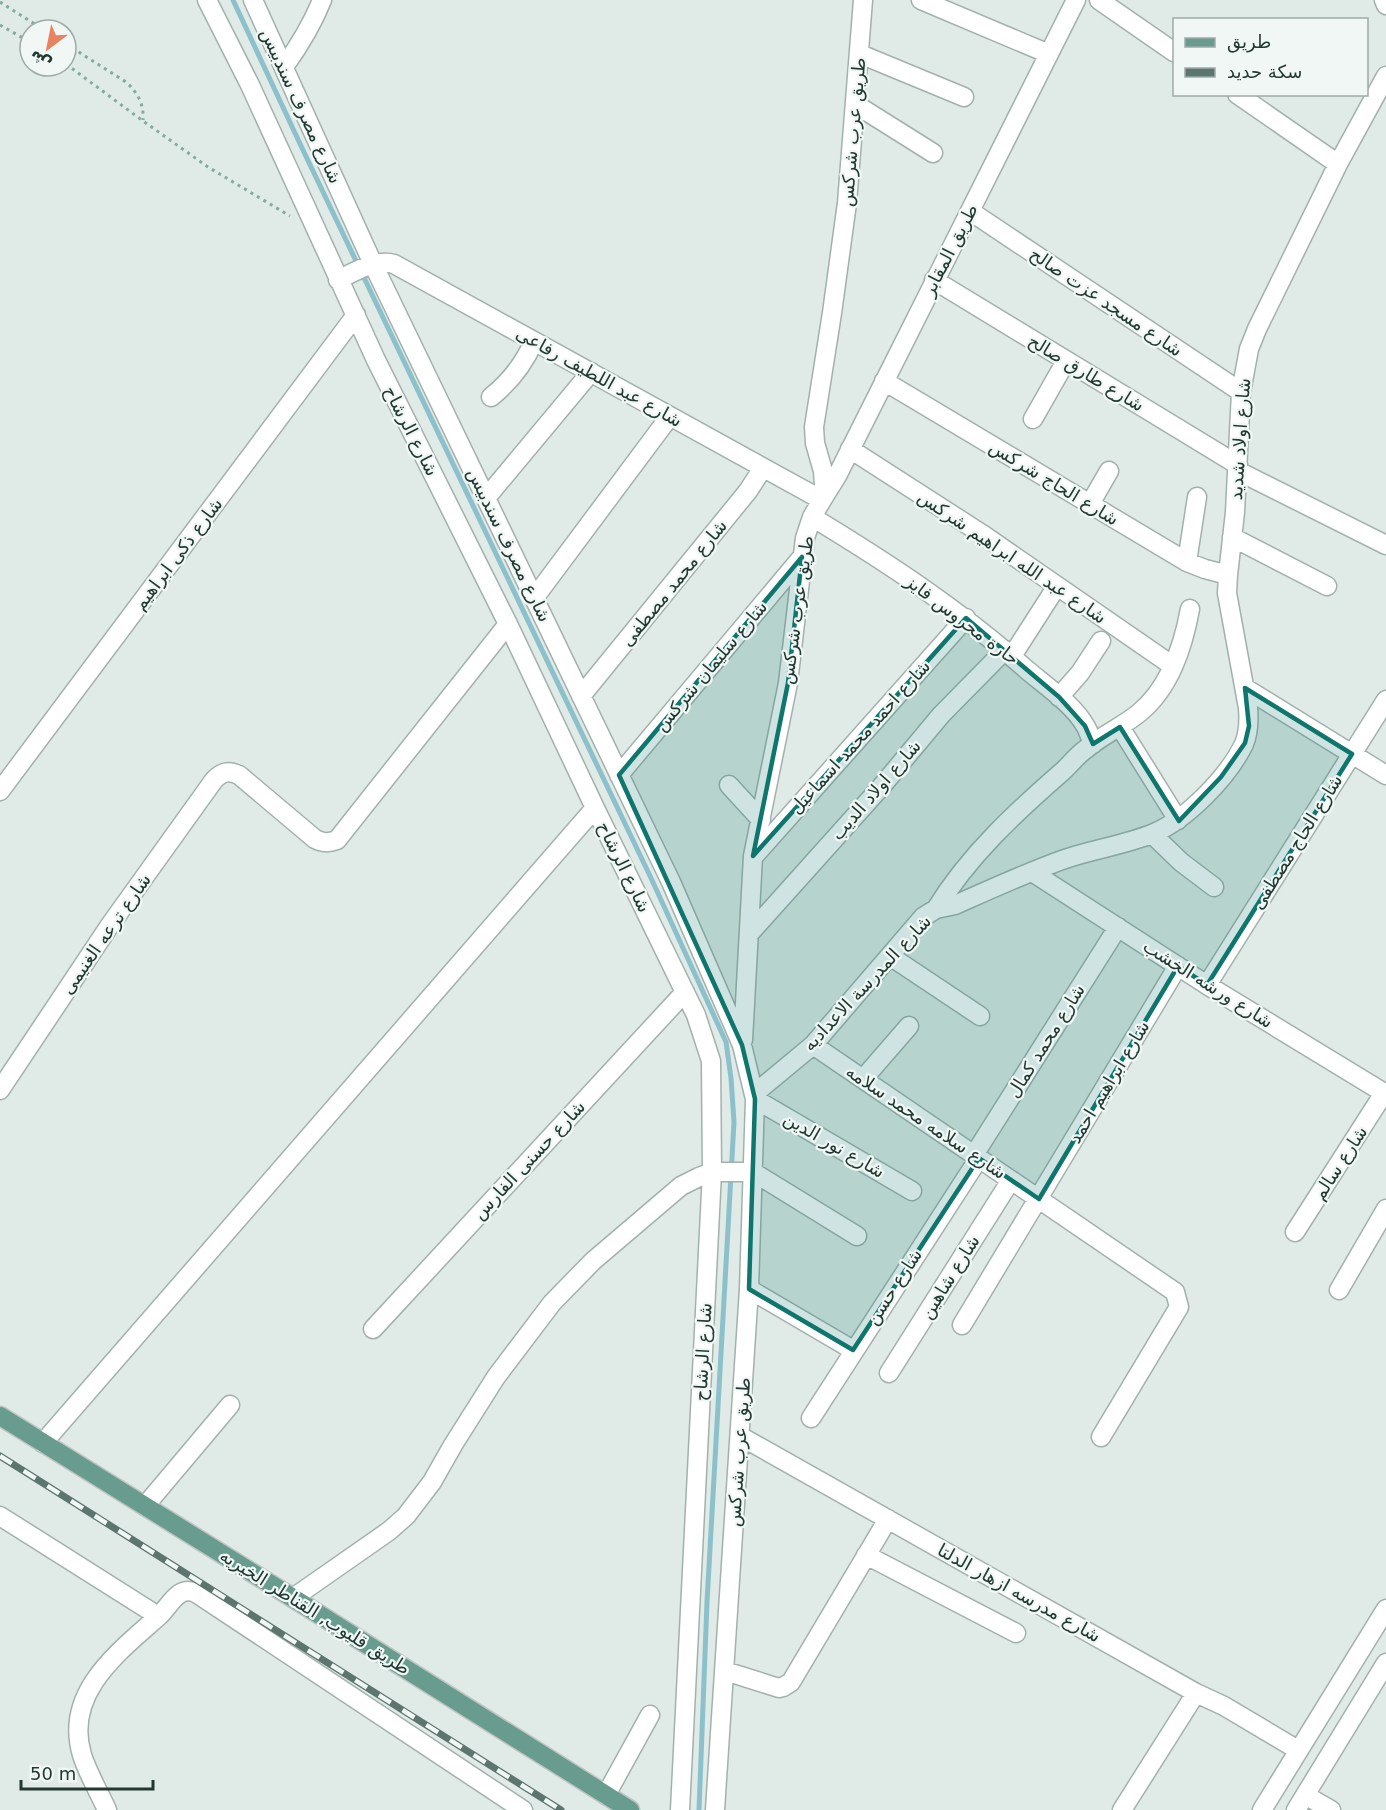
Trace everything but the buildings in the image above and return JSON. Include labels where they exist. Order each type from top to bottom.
[{"type":"main road","name":"طريق قليوب, القناطر الخيريه","points":[[0,1416],[630,1810]]},
{"type":"street","name":"شارع الرشاح","points":[[207,0],[250,85],[315,230],[342,278],[376,360],[508,624],[696,1015],[711,1061],[712,1172],[680,1810]]},
{"type":"street","name":"شارع مصرف سندبيس","points":[[253,0],[371,265],[535,597],[671,882],[742,1045],[755,1096]]},
{"type":"street","points":[[284,67],[310,27],[322,0]]},
{"type":"street","name":"طريق عرب شركس","points":[[742,1045],[753,856],[788,683],[805,538],[812,517],[822,500],[823,471],[815,443],[814,427],[847,203],[863,0]]},
{"type":"street","points":[[921,0],[1049,54]]},
{"type":"street","name":"طريق المقابر","points":[[822,500],[850,449],[1076,0]]},
{"type":"street","points":[[1099,0],[1173,51]]},
{"type":"street","points":[[1384,0],[1386,6]]},
{"type":"street","points":[[860,54],[964,97]]},
{"type":"street","name":"شارع اولاد شديد","points":[[1245,688],[1229,609],[1227,575],[1238,468],[1244,370],[1257,329],[1338,164],[1386,76]]},
{"type":"street","points":[[1240,96],[1338,164]]},
{"type":"street","points":[[855,104],[933,153]]},
{"type":"street","name":"شارع مسجد عزت صالح","points":[[970,212],[1241,392]]},
{"type":"street","name":"شارع عبد اللطيف رفاعى","points":[[371,265],[385,261],[394,264],[822,500]]},
{"type":"street","points":[[342,278],[371,265]]},
{"type":"street","name":"شارع طارق صالح","points":[[934,280],[1238,468],[1386,545]]},
{"type":"street","name":"شارع ذكى ابراهيم","points":[[0,791],[356,315]]},
{"type":"street","points":[[491,397],[515,375],[534,341]]},
{"type":"street","points":[[1033,419],[1066,361]]},
{"type":"street","points":[[486,498],[591,372]]},
{"type":"street","name":"شارع الحاج شركس","points":[[884,381],[1187,562],[1227,575]]},
{"type":"street","points":[[535,597],[670,416]]},
{"type":"street","name":"شارع عبد الله ابراهيم شركس","points":[[850,449],[982,534],[1173,666]]},
{"type":"street","name":"شارع محمد مصطفى","points":[[581,696],[748,491],[763,468]]},
{"type":"street","points":[[1090,504],[1109,471]]},
{"type":"street","points":[[1187,562],[1197,496]]},
{"type":"street","name":"حارة محروس فايز","points":[[812,517],[881,559],[966,618],[1059,697],[1085,726],[1093,744]]},
{"type":"street","points":[[1232,537],[1327,585]]},
{"type":"street","name":"شارع سليمان شركس","points":[[620,775],[802,557]]},
{"type":"street","name":"شارع اولاد الديب","points":[[750,933],[881,787],[941,715],[1008,653],[1057,586]]},
{"type":"street","points":[[936,909],[959,876],[1002,827],[1093,744],[1120,727],[1156,698],[1166,683],[1185,639],[1190,609]]},
{"type":"street","name":"شارع احمد محمد اسماعيل","points":[[753,856],[966,618]]},
{"type":"street","name":"شارع ترعه الغنيمى","points":[[0,1090],[110,925],[220,774],[232,772],[239,775],[315,839],[330,843],[337,840],[508,624]]},
{"type":"street","points":[[1059,697],[1080,673],[1101,641]]},
{"type":"street","points":[[1245,688],[1386,775]]},
{"type":"street","name":"شارع المدرسة الاعداديه","points":[[755,1096],[813,1045],[923,917],[936,909],[955,905],[1066,859],[1152,834],[1178,820],[1194,807],[1221,777],[1245,743],[1249,726],[1245,688]]},
{"type":"street","name":"شارع الحاج مصطفى","points":[[1208,985],[1386,700]]},
{"type":"street","points":[[1120,727],[1178,820]]},
{"type":"street","points":[[729,785],[760,820]]},
{"type":"street","points":[[43,1443],[595,808]]},
{"type":"street","points":[[1152,834],[1181,862],[1214,887]]},
{"type":"street","name":"شارع ورشه الخشب","points":[[1032,872],[1208,985],[1385,1093]]},
{"type":"street","name":"شارع محمد كمال","points":[[976,1156],[1119,927]]},
{"type":"street","points":[[890,956],[980,1016]]},
{"type":"street","name":"شارع ابراهيم احمد","points":[[962,1325],[1178,966]]},
{"type":"street","name":"شارع حسنى الفارس","points":[[373,1329],[685,992]]},
{"type":"street","points":[[863,1079],[909,1026]]},
{"type":"street","name":"شارع سلامه محمد سلامه","points":[[813,1045],[1175,1292],[1179,1306],[1101,1437]]},
{"type":"street","name":"شارع سالم","points":[[1295,1232],[1385,1093]]},
{"type":"street","name":"طريق عرب شركس","points":[[718,1808],[749,1289],[755,1096]]},
{"type":"street","name":"شارع نور الدين","points":[[755,1096],[912,1191]]},
{"type":"street","name":"شارع حسن","points":[[811,1418],[976,1156]]},
{"type":"street","points":[[294,1598],[389,1531],[406,1516],[432,1482],[453,1445],[515,1350],[552,1303],[593,1261],[681,1186],[712,1172],[753,1172],[857,1236]]},
{"type":"street","name":"شارع شاهين","points":[[889,1373],[1011,1180]]},
{"type":"street","points":[[1339,1290],[1386,1209]]},
{"type":"street","points":[[749,1289],[853,1350]]},
{"type":"street","points":[[145,1506],[230,1405]]},
{"type":"street","name":"شارع مدرسه ازهار الدلتا","points":[[740,1436],[1196,1693],[1230,1709],[1298,1750]]},
{"type":"street","points":[[0,1516],[152,1613],[160,1615]]},
{"type":"street","points":[[725,1671],[774,1687],[788,1685],[888,1519]]},
{"type":"street","points":[[866,1555],[1016,1633]]},
{"type":"street","points":[[107,1810],[82,1755],[79,1738],[79,1722],[88,1690],[102,1670],[160,1615],[178,1594],[190,1590],[523,1810]]},
{"type":"street","points":[[1262,1810],[1386,1608]]},
{"type":"street","points":[[1331,1810],[1301,1803],[1383,1668],[1356,1657]]},
{"type":"street","points":[[1122,1810],[1196,1693]]},
{"type":"street","points":[[606,1796],[650,1715]]},
{"type":"path","points":[[0,2],[25,18]]},
{"type":"path","points":[[0,25],[18,35]]},
{"type":"path","points":[[78,52],[133,88],[144,112],[143,121]]},
{"type":"path","points":[[78,73],[208,167],[315,230]]},
{"type":"highlighted area","points":[[802,557],[788,683],[753,856],[966,618],[1059,697],[1085,726],[1093,744],[1120,727],[1179,821],[1221,777],[1245,743],[1249,726],[1245,688],[1352,754],[1207,985],[1178,966],[1039,1199],[979,1158],[853,1350],[749,1289],[755,1099],[742,1045],[619,775]]},
{"type":"waterway","points":[[233,0],[651,878],[726,1042],[734,1122],[707,1602],[699,1810]]},
{"type":"railway","points":[[0,1456],[561,1810]]}]
